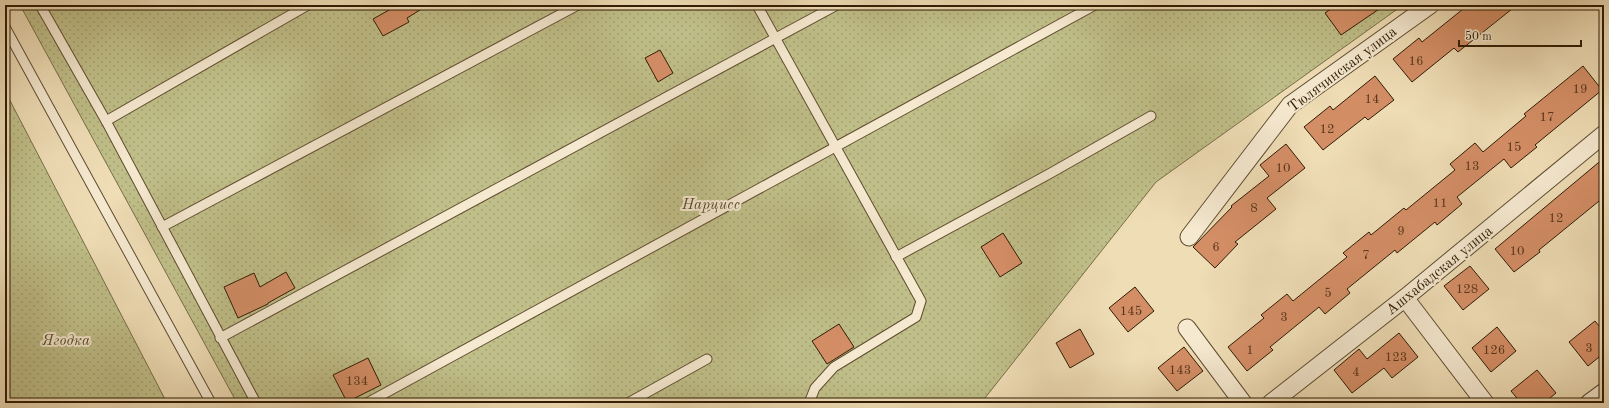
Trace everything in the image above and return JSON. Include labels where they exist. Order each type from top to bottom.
[{"type":"street","name":"Тюлячинская улица","points":[[1189,237],[1290,105],[1430,5]]},
{"type":"street","name":"Ашхабадская улица","points":[[1272,403],[1405,298],[1604,134]]},
{"type":"street","points":[[1405,298],[1485,403]]},
{"type":"street","points":[[1187,328],[1243,403]]},
{"type":"street","points":[[1590,403],[1604,392]]},
{"type":"lane","points":[[106,121],[308,5]]},
{"type":"lane","points":[[162,227],[578,5]]},
{"type":"lane","points":[[757,5],[921,300],[916,317],[834,367],[815,388],[809,403]]},
{"type":"lane","points":[[220,338],[837,5]]},
{"type":"lane","points":[[367,403],[1095,5]]},
{"type":"lane","points":[[44,6],[256,403]]},
{"type":"lane","points":[[5,27],[211,403]]},
{"type":"lane","points":[[896,257],[1049,174],[1151,116]]},
{"type":"lane","points":[[628,403],[708,359]]},
{"type":"green space","name":"Нарцисс","points":[[20,5],[1403,5],[1156,182],[981,403],[237,403]]},
{"type":"green space","name":"Ягодка","points":[[5,91],[167,403],[5,403]]},
{"type":"building","points":[[398,5],[428,5],[407,18],[409,22],[383,36],[373,19]]},
{"type":"building","points":[[1336,5],[1385,5],[1341,35],[1325,13]]},
{"type":"building","points":[[1468,5],[1517,5],[1458,52],[1454,48],[1412,82],[1393,59],[1419,38],[1422,42]]},
{"type":"building","points":[[660,50],[673,73],[658,82],[645,58]]},
{"type":"building","points":[[1583,66],[1602,90],[1535,145],[1537,147],[1511,168],[1504,159],[1457,197],[1462,204],[1437,225],[1435,222],[1397,253],[1395,250],[1347,289],[1350,293],[1325,314],[1319,307],[1270,347],[1273,350],[1247,371],[1228,347],[1264,318],[1261,315],[1287,294],[1293,301],[1347,257],[1343,253],[1369,232],[1371,235],[1404,208],[1406,210],[1455,170],[1450,164],[1475,143],[1483,152],[1526,116],[1524,114]]},
{"type":"building","points":[[1375,76],[1394,100],[1368,120],[1365,117],[1323,150],[1304,127],[1330,106],[1333,110]]},
{"type":"building","points":[[1286,144],[1305,168],[1267,198],[1276,209],[1235,242],[1238,244],[1215,268],[1193,247],[1232,207],[1231,206],[1269,176],[1260,165]]},
{"type":"building","points":[[1604,158],[1604,197],[1539,250],[1540,252],[1514,272],[1495,249]]},
{"type":"building","points":[[1003,233],[1022,263],[1000,277],[981,247]]},
{"type":"building","points":[[1470,266],[1489,289],[1463,310],[1444,286]]},
{"type":"building","points":[[286,272],[295,288],[268,304],[238,318],[224,287],[254,273],[260,287]]},
{"type":"building","points":[[1135,287],[1154,311],[1128,332],[1109,308]]},
{"type":"building","points":[[1595,321],[1604,332],[1604,353],[1588,366],[1569,342]]},
{"type":"building","points":[[839,324],[854,347],[827,364],[812,341]]},
{"type":"building","points":[[1497,327],[1516,351],[1491,372],[1472,348]]},
{"type":"building","points":[[1080,329],[1094,354],[1070,368],[1056,343]]},
{"type":"building","points":[[1399,333],[1418,357],[1392,378],[1384,368],[1352,393],[1334,370],[1359,349],[1367,359]]},
{"type":"building","points":[[1184,347],[1203,371],[1177,391],[1158,368]]},
{"type":"building","points":[[368,358],[381,385],[347,402],[333,375]]},
{"type":"building","points":[[1537,370],[1556,393],[1544,403],[1521,403],[1511,391]]}]
